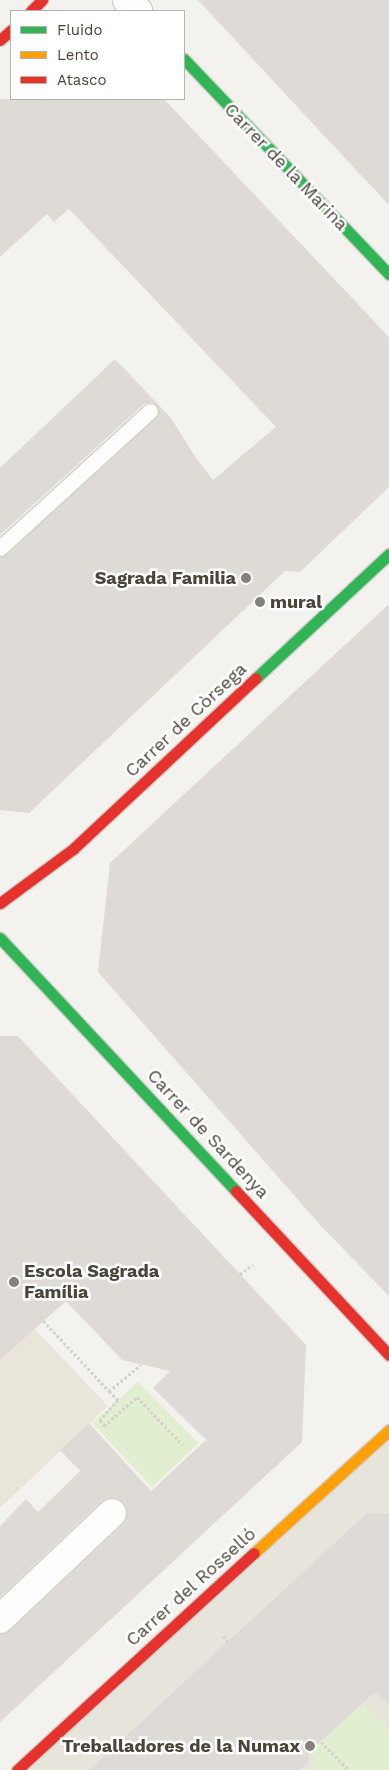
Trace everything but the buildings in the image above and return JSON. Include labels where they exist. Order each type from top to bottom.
[{"type":"street","points":[[31,10],[42,0]]},
{"type":"street","points":[[127,0],[137,10]]},
{"type":"street","points":[[0,40],[10,31]]},
{"type":"street","name":"Carrer de la Marina","points":[[185,61],[389,274]]},
{"type":"street","name":"Carrer de Còrsega","points":[[0,903],[73,849],[389,554]]},
{"type":"street","name":"Carrer de Sardenya","points":[[0,938],[389,1356]]},
{"type":"street","name":"Carrer del Rosselló","points":[[17,1770],[389,1430]]},
{"type":"street","points":[[0,1619],[112,1513]]},
{"type":"lane","points":[[0,548],[150,411]]},
{"type":"path","points":[[240,1274],[253,1265]]},
{"type":"path","points":[[40,1317],[118,1400],[100,1420],[104,1426],[137,1397],[183,1445]]},
{"type":"path","points":[[109,1390],[140,1365]]},
{"type":"path","points":[[223,1636],[228,1642]]},
{"type":"path","points":[[321,1742],[348,1770]]},
{"type":"shaded area","points":[[0,1084],[8,1301],[108,1406],[0,1508]]},
{"type":"shaded area","points":[[389,1430],[389,1770],[17,1770]]},
{"type":"green space","points":[[138,1382],[199,1443],[152,1487],[92,1423]]},
{"type":"green space","points":[[364,1703],[389,1730],[389,1770],[308,1770],[316,1760],[309,1752]]},
{"type":"traffic: fast","points":[[185,60],[389,274]]},
{"type":"traffic: fast","points":[[256,678],[389,554]]},
{"type":"traffic: fast","points":[[0,938],[236,1191]]},
{"type":"traffic: slow","points":[[254,1553],[389,1430]]},
{"type":"traffic: jam","points":[[32,10],[42,0]]},
{"type":"traffic: jam","points":[[0,40],[10,31]]},
{"type":"traffic: jam","points":[[0,903],[73,849],[256,678]]},
{"type":"traffic: jam","points":[[236,1191],[389,1355]]},
{"type":"traffic: jam","points":[[17,1770],[254,1553]]},
{"type":"place","name":"Sagrada Familia","points":[[246,578]]},
{"type":"place","name":"mural","points":[[260,602]]},
{"type":"place","name":"Escola Sagrada Família","points":[[14,1282]]},
{"type":"place","name":"Treballadores de la Numax","points":[[310,1746]]}]
